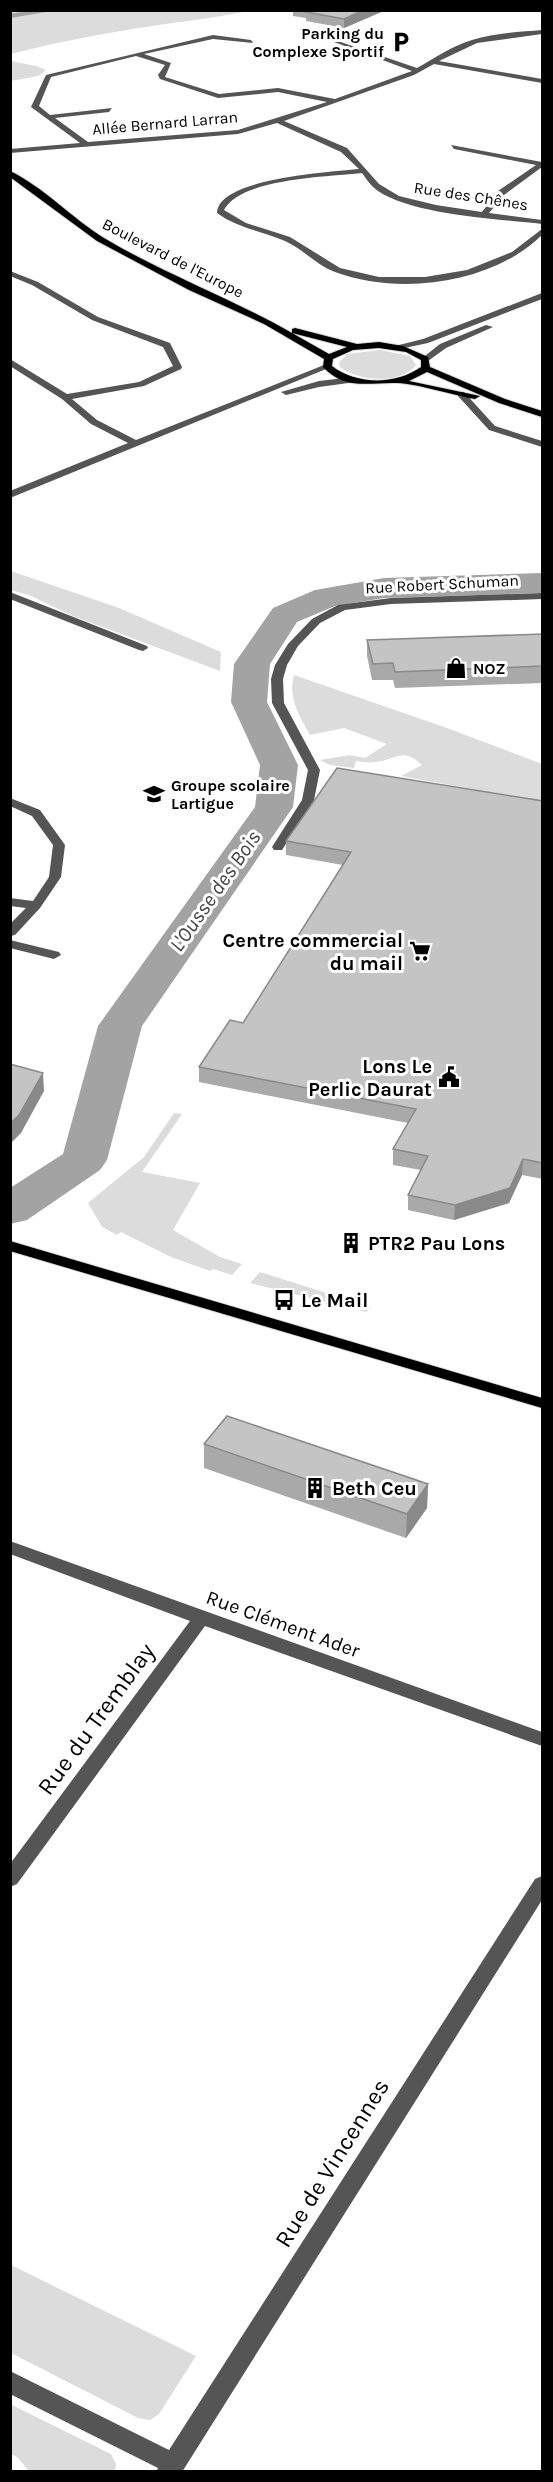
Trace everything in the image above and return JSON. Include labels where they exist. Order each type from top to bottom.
[{"type":"main road","name":"Boulevard de l'Europe","points":[[10,173],[99,239],[192,288],[267,322],[325,340],[363,346]]},
{"type":"main road","name":"Boulevard de l'Europe","points":[[267,322],[328,362],[332,372],[353,380]]},
{"type":"main road","points":[[328,362],[348,348],[394,347],[418,354],[426,364],[502,401]]},
{"type":"main road","points":[[353,380],[397,381],[410,378],[426,364]]},
{"type":"main road","points":[[397,381],[502,401],[543,414]]},
{"type":"main road","points":[[10,1246],[543,1403]]},
{"type":"street","name":"Allée Bernard Larran","points":[[10,151],[224,134],[278,121],[419,71],[453,50],[475,41],[506,35],[543,32]]},
{"type":"street","points":[[86,144],[35,106],[48,76],[213,37],[251,42]]},
{"type":"street","points":[[328,38],[419,71]]},
{"type":"street","points":[[136,54],[169,64],[161,75],[162,78],[218,96],[278,90],[335,101]]},
{"type":"street","points":[[433,62],[543,81]]},
{"type":"street","points":[[49,117],[109,110]]},
{"type":"street","name":"Rue des Chênes","points":[[278,121],[284,126],[319,137],[344,150],[354,157],[375,184],[392,195],[429,206],[543,222]]},
{"type":"street","points":[[454,147],[542,164]]},
{"type":"street","points":[[485,213],[501,193],[542,164]]},
{"type":"street","points":[[364,171],[261,185],[225,198],[220,204],[220,211],[237,222],[290,240],[336,269],[377,279],[430,279],[460,274],[511,256],[527,246],[543,231]]},
{"type":"street","points":[[10,273],[28,278],[82,312],[123,330],[167,345],[178,367],[141,384],[66,397]]},
{"type":"street","points":[[394,347],[425,341],[543,296]]},
{"type":"street","points":[[426,364],[443,346],[543,306]]},
{"type":"street","points":[[10,362],[66,397],[94,422],[134,443]]},
{"type":"street","points":[[10,495],[134,443],[228,408],[328,362]]},
{"type":"street","points":[[228,408],[319,384],[353,380]]},
{"type":"street","points":[[461,394],[492,428],[543,444]]},
{"type":"street","points":[[10,595],[143,648]]},
{"type":"street","name":"Rue Robert Schuman","points":[[278,847],[308,800],[314,770],[278,703],[278,679],[281,664],[293,644],[316,621],[342,607],[391,601],[543,596]]},
{"type":"street","points":[[10,801],[36,813],[59,845],[55,877],[36,905],[10,932]]},
{"type":"street","points":[[10,903],[36,905]]},
{"type":"street","points":[[10,944],[54,955]]},
{"type":"street","name":"Rue Clément Ader","points":[[10,1547],[201,1618],[543,1739]]},
{"type":"street","name":"Rue du Tremblay","points":[[10,1879],[201,1618]]},
{"type":"street","name":"Rue de Vincennes","points":[[170,2468],[543,1884]]},
{"type":"street","points":[[10,2382],[170,2468]]},
{"type":"shaded area","points":[[11,10],[248,11],[99,35],[11,54]]},
{"type":"shaded area","points":[[11,61],[46,70],[38,76],[11,81]]},
{"type":"shaded area","points":[[380,350],[410,356],[416,365],[400,376],[379,379],[357,375],[340,367],[339,363],[347,354]]},
{"type":"shaded area","points":[[11,571],[119,608],[221,652],[220,671],[73,616],[31,596],[11,590]]},
{"type":"shaded area","points":[[294,675],[542,764],[542,802],[401,776],[422,765],[404,755],[383,761],[356,761],[354,768],[330,765],[320,760],[350,755],[365,758],[387,744],[344,728],[310,735],[299,714],[292,692]]},
{"type":"shaded area","points":[[174,1113],[182,1114],[142,1172],[200,1183],[173,1230],[220,1257],[242,1264],[232,1275],[213,1269],[210,1271],[171,1257],[121,1232],[117,1235],[102,1227],[88,1203],[144,1157]]},
{"type":"shaded area","points":[[260,1272],[371,1307],[366,1312],[250,1283]]},
{"type":"shaded area","points":[[11,2265],[196,2356],[159,2414],[150,2420],[138,2418],[11,2353]]},
{"type":"shaded area","points":[[10,2404],[111,2454],[116,2464],[115,2471],[29,2471],[17,2457],[11,2454]]},
{"type":"building","points":[[310,10],[364,10],[344,19],[306,12]]},
{"type":"building","points":[[543,634],[543,666],[395,672],[393,663],[373,664],[367,640]]},
{"type":"building","name":"Centre commercial du mail","points":[[337,768],[543,801],[543,1163],[523,1159],[510,1188],[455,1205],[408,1195],[428,1156],[393,1149],[416,1109],[199,1067],[230,1020],[243,1023],[351,852],[286,841]]},
{"type":"building","points":[[10,1064],[43,1073],[19,1115],[10,1124]]},
{"type":"building","points":[[227,1416],[428,1484],[407,1514],[204,1444]]},
{"type":"waterway","points":[[10,16],[46,10]]},
{"type":"waterway","name":"L'Ousse des Bois","points":[[10,1210],[84,1160],[120,1026],[274,807],[279,765],[249,702],[252,664],[285,615],[327,597],[384,588],[542,583]]},
{"type":"place","name":"Parking du Complexe Sportif","points":[[401,42]]},
{"type":"place","name":"NOZ","points":[[456,668]]},
{"type":"place","name":"Groupe scolaire Lartigue","points":[[154,794]]},
{"type":"place","name":"Centre commercial du mail","points":[[420,951]]},
{"type":"place","name":"Lons Le Perlic Daurat","points":[[449,1077]]},
{"type":"place","name":"PTR2 Pau Lons","points":[[351,1243]]},
{"type":"place","name":"Le Mail","points":[[284,1300]]},
{"type":"place","name":"Beth Ceu","points":[[315,1488]]}]
